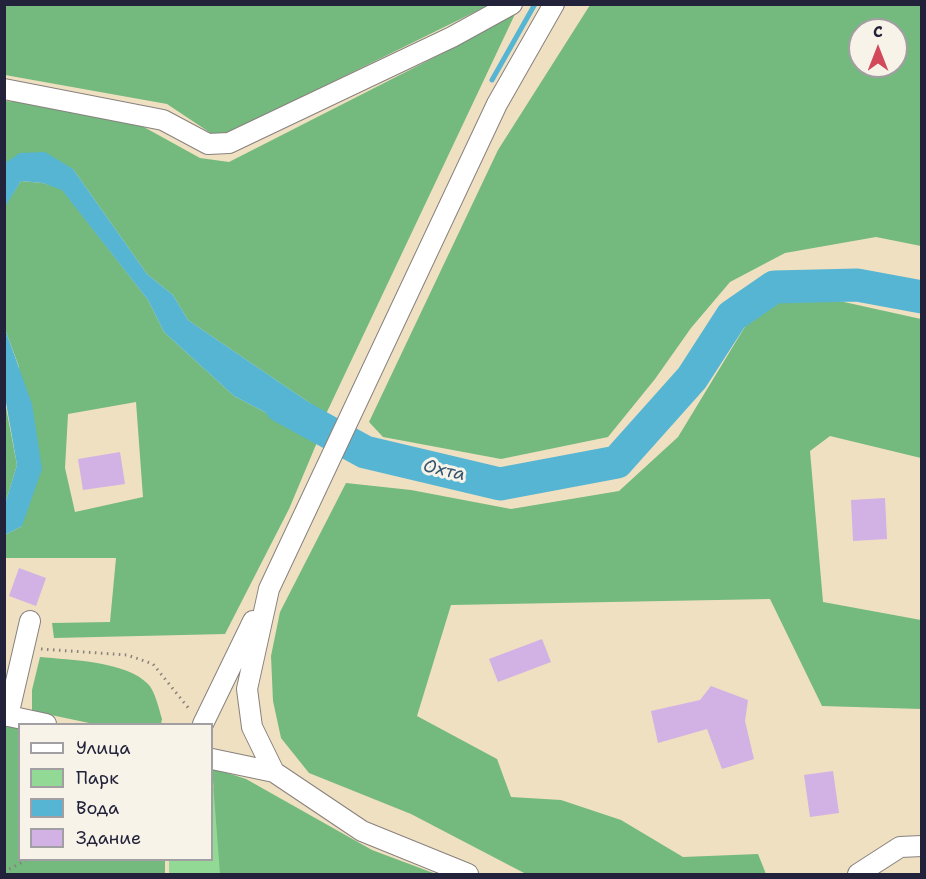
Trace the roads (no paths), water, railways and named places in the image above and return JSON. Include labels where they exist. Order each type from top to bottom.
[{"type":"street","points":[[4,89],[163,120],[208,144],[229,143],[452,37],[512,4]]},
{"type":"street","points":[[199,720],[310,503],[497,104],[554,4]]},
{"type":"street","points":[[268,589],[247,689],[252,727],[274,772]]},
{"type":"street","points":[[30,621],[6,716],[41,723]]},
{"type":"street","points":[[213,759],[274,772],[363,831],[468,874]]},
{"type":"street","points":[[858,874],[900,847],[921,846]]},
{"type":"water","points":[[45,152],[73,169],[147,274],[173,295],[188,320],[326,414],[318,440],[234,396],[164,332],[148,300],[62,190],[43,183],[21,181],[5,207],[5,163],[20,153]]},
{"type":"water","points":[[5,329],[32,404],[42,469],[22,526],[5,535],[5,504],[17,465],[5,397]]},
{"type":"waterway","points":[[492,80],[535,4]]},
{"type":"waterway","name":"Охта","points":[[281,406],[365,452],[500,484],[617,462],[692,378],[732,316],[774,287],[857,285],[922,297]]}]
